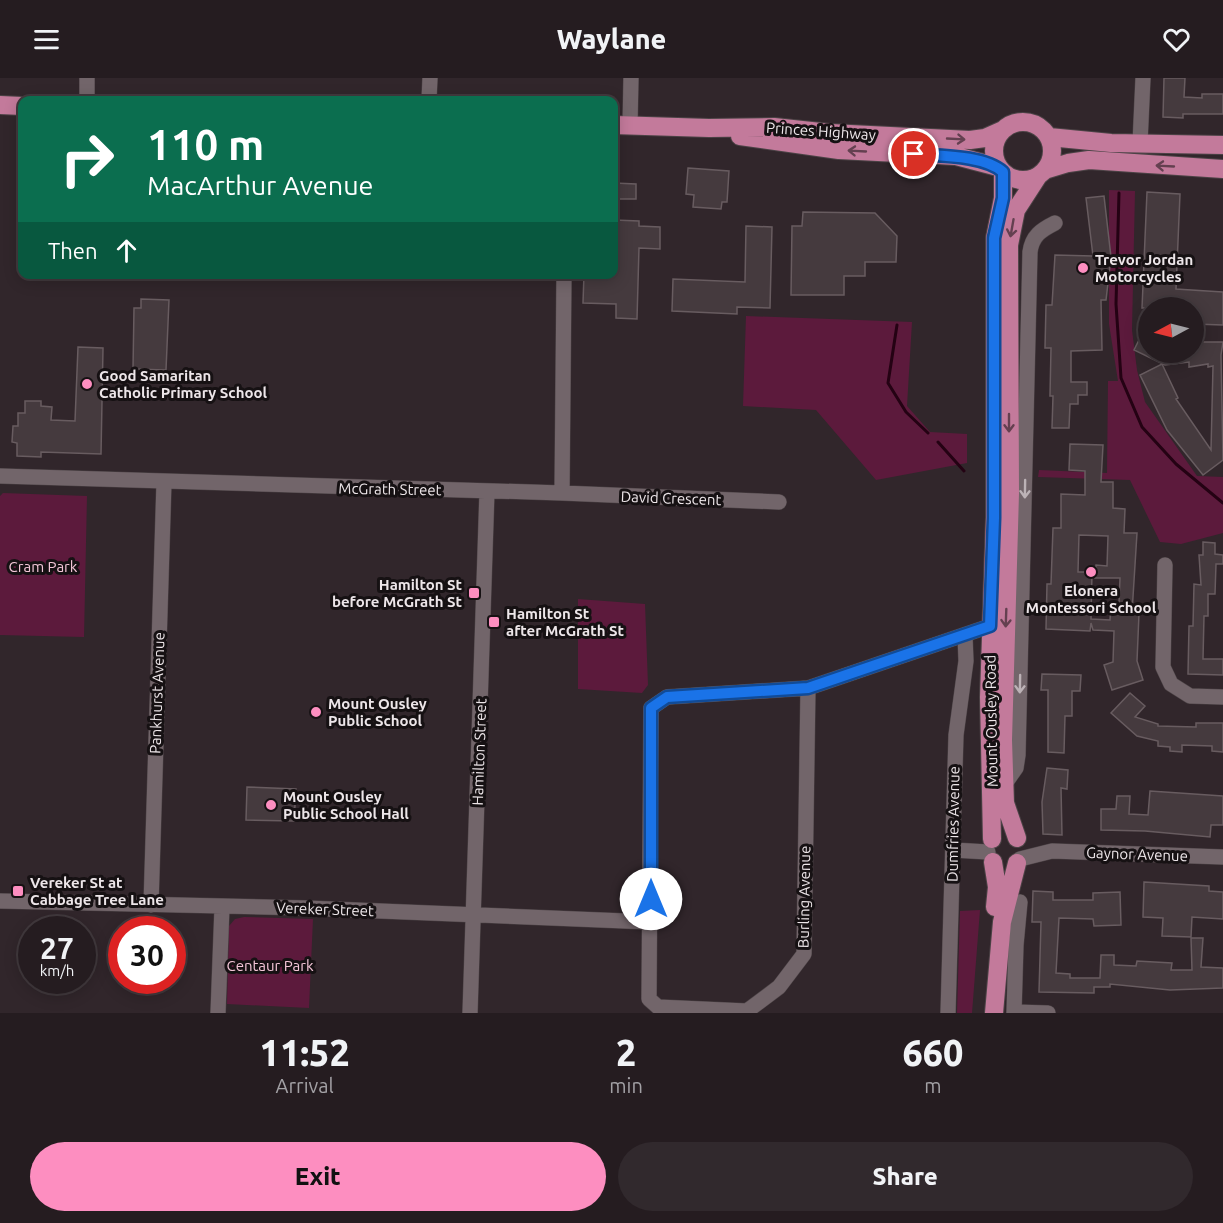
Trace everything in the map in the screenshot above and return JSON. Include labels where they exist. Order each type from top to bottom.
[{"type":"main road","points":[[0,105],[18,106]]},
{"type":"main road","points":[[1042,173],[1052,154],[1049,137],[1036,125],[1027,122],[1018,122],[1004,130],[995,146],[1001,170],[1019,180],[1042,173],[1068,163],[1089,160],[1223,169]]},
{"type":"main road","name":"Princes Highway","points":[[622,125],[709,129],[774,127],[830,133],[970,140],[985,138],[1004,130]]},
{"type":"main road","name":"Princes Highway","points":[[709,129],[816,148],[956,156],[1001,170]]},
{"type":"main road","points":[[1049,137],[1223,146]]},
{"type":"main road","name":"Mount Ousley Road","points":[[985,1013],[988,955],[997,893],[991,851],[989,746],[990,626],[995,506],[994,238],[1003,198],[1001,170]]},
{"type":"main road","name":"Mount Ousley Road","points":[[1018,850],[1007,811],[1003,740],[1010,493],[1008,307],[1011,227],[1021,200],[1042,173]]},
{"type":"main road","points":[[1004,832],[1018,850],[1003,867],[991,851],[1004,832]]},
{"type":"main road","points":[[994,1013],[1002,922],[1018,850]]},
{"type":"street","points":[[87,78],[87,96]]},
{"type":"street","points":[[429,96],[430,78]]},
{"type":"street","points":[[622,125],[632,78]]},
{"type":"street","points":[[1140,143],[1143,78]]},
{"type":"street","name":"Mount Ousley Road","points":[[1004,785],[1016,768],[1018,755],[1031,245],[1037,234],[1055,223]]},
{"type":"street","points":[[562,493],[564,279]]},
{"type":"street","points":[[1008,307],[1018,314],[1028,326]]},
{"type":"street","name":"McGrath Street","points":[[0,476],[562,493]]},
{"type":"street","name":"Pankhurst Avenue","points":[[151,905],[164,482]]},
{"type":"street","name":"Hamilton Street","points":[[470,1013],[487,492]]},
{"type":"street","name":"David Crescent","points":[[562,493],[779,502]]},
{"type":"street","points":[[1165,565],[1163,667],[1171,684],[1190,696],[1223,697]]},
{"type":"street","points":[[808,688],[990,626]]},
{"type":"street","name":"Dumfries Avenue","points":[[948,1013],[956,735],[966,661],[965,636]]},
{"type":"street","name":"Burling Avenue","points":[[808,688],[804,954],[779,987],[747,1011],[706,1011],[657,1007],[649,999],[650,922],[651,708],[667,697],[808,688]]},
{"type":"street","name":"Gaynor Avenue","points":[[1018,850],[1033,847],[1052,851],[1223,857]]},
{"type":"street","points":[[953,850],[991,851]]},
{"type":"street","name":"Vereker Street","points":[[0,901],[650,922]]},
{"type":"street","points":[[1020,903],[1014,1012],[1048,1013]]},
{"type":"street","points":[[218,1013],[222,907]]},
{"type":"green space","points":[[1109,190],[1135,191],[1132,330],[1137,370],[1145,402],[1197,476],[1223,477],[1223,533],[1181,544],[1160,542],[1130,480],[1038,477],[1039,470],[1107,473],[1108,381],[1118,381],[1109,324]]},
{"type":"green space","points":[[746,316],[912,322],[907,406],[930,432],[967,434],[967,463],[876,480],[816,410],[743,406]]},
{"type":"green space","name":"Cram Park","points":[[3,493],[87,496],[84,637],[0,635],[0,496]]},
{"type":"green space","points":[[578,599],[645,604],[648,685],[642,693],[578,689]]},
{"type":"green space","points":[[980,910],[972,1013],[957,1013],[960,911]]},
{"type":"green space","name":"Centaur Park","points":[[244,917],[313,919],[309,1008],[227,1004],[229,926],[235,919]]},
{"type":"building","points":[[1164,78],[1185,78],[1184,97],[1202,98],[1202,94],[1223,94],[1223,114],[1183,114],[1183,118],[1163,117]]},
{"type":"building","points":[[688,168],[729,171],[727,202],[722,202],[721,209],[693,207],[694,195],[686,194]]},
{"type":"building","points":[[618,183],[636,184],[636,199],[618,199]]},
{"type":"building","points":[[1147,192],[1180,194],[1176,289],[1223,292],[1223,325],[1204,324],[1204,297],[1142,297]]},
{"type":"building","points":[[1104,196],[1111,257],[1106,300],[1101,300],[1102,350],[1071,351],[1071,382],[1087,382],[1087,395],[1078,395],[1078,404],[1070,404],[1069,428],[1052,428],[1051,348],[1045,348],[1046,305],[1052,305],[1055,255],[1093,256],[1086,198]]},
{"type":"building","points":[[803,212],[875,213],[897,236],[896,262],[865,262],[865,276],[844,276],[844,295],[791,295],[792,226],[802,226]]},
{"type":"building","points":[[618,220],[639,221],[639,226],[660,227],[660,249],[639,248],[637,319],[616,318],[616,304],[583,303],[584,279],[618,279]]},
{"type":"building","points":[[746,226],[772,227],[770,308],[737,307],[737,314],[672,311],[673,279],[745,282]]},
{"type":"building","points":[[141,299],[169,300],[166,370],[133,369],[134,308],[141,308]]},
{"type":"building","points":[[1204,342],[1223,342],[1221,355],[1223,460],[1203,475],[1167,430],[1140,375],[1162,364],[1178,398],[1176,399],[1211,450],[1213,366],[1208,367],[1208,364],[1189,367],[1189,363],[1204,363]]},
{"type":"building","points":[[78,347],[103,348],[101,454],[41,452],[41,457],[17,456],[17,443],[12,442],[13,426],[18,426],[18,413],[25,413],[25,401],[41,401],[41,406],[52,407],[51,420],[75,421]]},
{"type":"building","points":[[1070,444],[1103,445],[1101,482],[1113,482],[1113,508],[1125,509],[1124,533],[1137,533],[1132,613],[1139,614],[1137,661],[1143,680],[1112,690],[1104,665],[1113,662],[1114,631],[1093,630],[1091,623],[1090,631],[1046,629],[1047,584],[1051,584],[1053,528],[1061,528],[1061,494],[1085,495],[1085,471],[1069,470]],"holes":[[[1079,535],[1108,536],[1107,566],[1096,565],[1095,578],[1120,578],[1119,603],[1111,602],[1110,620],[1091,619],[1092,572],[1078,572]]]},
{"type":"building","points":[[1203,542],[1215,543],[1215,554],[1223,555],[1223,564],[1216,564],[1215,594],[1208,594],[1208,616],[1204,616],[1203,659],[1223,659],[1223,675],[1188,674],[1189,626],[1193,626],[1194,584],[1201,585],[1199,555],[1203,555]]},
{"type":"building","points":[[1042,674],[1081,675],[1080,691],[1072,691],[1072,716],[1065,716],[1064,753],[1048,752],[1048,690],[1041,690]]},
{"type":"building","points":[[1130,693],[1145,706],[1135,717],[1158,724],[1158,726],[1196,727],[1196,723],[1223,723],[1223,752],[1212,751],[1212,746],[1182,745],[1182,752],[1170,751],[1170,747],[1158,746],[1158,741],[1137,736],[1111,713]]},
{"type":"building","points":[[1047,768],[1068,770],[1067,789],[1061,788],[1062,835],[1043,834],[1042,802]]},
{"type":"building","name":"Mount Ousley Public School Hall","points":[[247,787],[296,789],[294,821],[246,820]]},
{"type":"building","points":[[1150,791],[1223,796],[1223,825],[1211,825],[1210,837],[1145,831],[1101,830],[1101,809],[1116,809],[1117,796],[1130,796],[1129,814],[1148,815]]},
{"type":"building","points":[[1144,882],[1209,886],[1209,891],[1223,892],[1223,919],[1192,917],[1191,937],[1162,936],[1163,918],[1143,917]]},
{"type":"building","points":[[1033,891],[1053,892],[1053,900],[1093,900],[1093,893],[1120,892],[1121,925],[1094,926],[1093,919],[1059,918],[1056,973],[1070,974],[1070,978],[1100,978],[1101,955],[1114,955],[1114,965],[1136,966],[1137,961],[1172,963],[1171,970],[1192,970],[1191,938],[1203,938],[1201,967],[1223,968],[1223,988],[1170,990],[1110,984],[1110,987],[1094,987],[1094,993],[1039,992],[1041,922],[1032,922]]},
{"type":"waterway","points":[[1119,193],[1116,304],[1121,378],[1142,427],[1176,464],[1223,503]]},
{"type":"waterway","points":[[897,325],[888,383],[906,412],[928,433]]},
{"type":"waterway","points":[[938,442],[964,471]]},
{"type":"place","name":"Trevor Jordan Motorcycles","points":[[1083,268]]},
{"type":"place","name":"Good Samaritan Catholic Primary School","points":[[87,384]]},
{"type":"place","name":"Elonera Montessori School","points":[[1091,572]]},
{"type":"place","name":"Hamilton St before McGrath St","points":[[474,593]]},
{"type":"place","name":"Hamilton St after McGrath St","points":[[494,622]]},
{"type":"place","name":"Mount Ousley Public School","points":[[316,712]]},
{"type":"place","name":"Mount Ousley Public School Hall","points":[[271,805]]},
{"type":"place","name":"Vereker St at Cabbage Tree Lane","points":[[18,891]]},
{"type":"route","points":[[651,899],[651,708],[667,697],[808,688],[978,632],[990,626],[994,518],[994,238],[1003,198],[1003,172],[998,167],[956,156],[914,154]]}]
